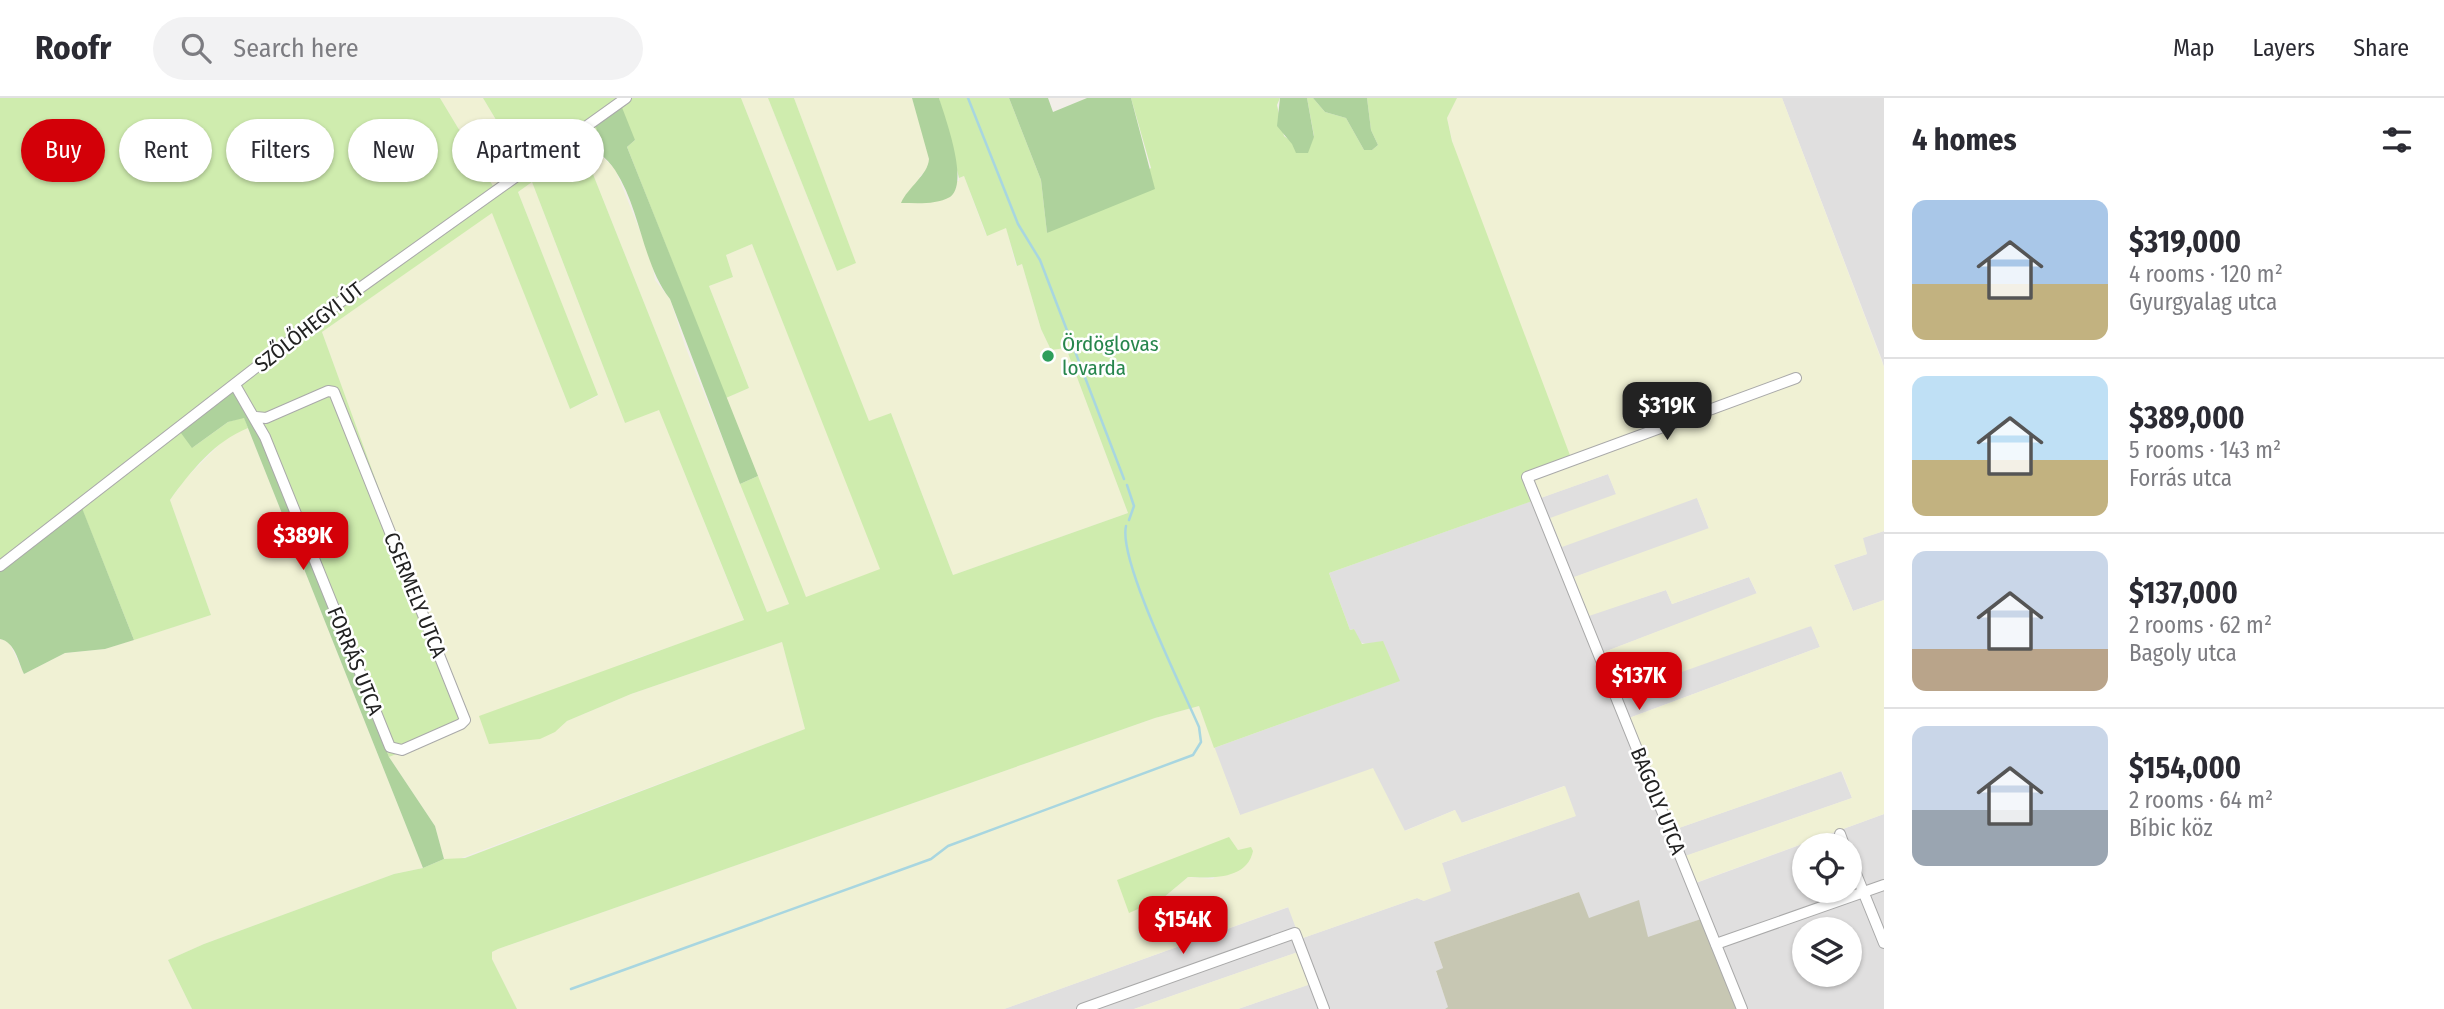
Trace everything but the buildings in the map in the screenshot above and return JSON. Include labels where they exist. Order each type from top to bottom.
[{"type":"street","name":"SZŐLŐHEGYI ÚT","points":[[0,566],[339,303],[626,98]]},
{"type":"street","name":"BAGOLY UTCA","points":[[1742,1009],[1527,477],[1796,378]]},
{"type":"street","name":"FORRÁS UTCA","points":[[235,385],[256,417],[390,747]]},
{"type":"street","name":"CSERMELY UTCA","points":[[256,417],[272,416],[328,391],[336,397],[465,720],[402,750],[390,747]]},
{"type":"street","points":[[1716,944],[1884,885]]},
{"type":"street","points":[[1863,892],[1884,943]]},
{"type":"street","points":[[1082,1009],[1295,933],[1324,1009]]},
{"type":"shaded area","points":[[440,98],[483,98],[496,119],[453,119]]},
{"type":"shaded area","points":[[741,98],[768,98],[837,271],[855,263],[794,98],[912,98],[930,159],[929,168],[919,177],[959,181],[959,178],[964,176],[986,235],[1006,227],[1016,266],[1022,264],[1041,329],[1051,350],[1066,348],[1128,513],[953,575],[891,413],[869,422]]},
{"type":"shaded area","points":[[1457,98],[1782,98],[1884,367],[1884,531],[1863,538],[1867,554],[1834,565],[1853,611],[1884,600],[1884,814],[1832,833],[1792,833],[1792,848],[1695,883],[1685,856],[1852,798],[1842,771],[1676,829],[1629,718],[1820,647],[1811,626],[1620,694],[1604,652],[1757,593],[1749,577],[1672,604],[1666,590],[1589,616],[1574,577],[1709,528],[1697,498],[1562,547],[1550,518],[1616,494],[1608,474],[1538,499],[1530,477],[1447,118]]},
{"type":"shaded area","points":[[1782,98],[1884,98],[1884,367],[1882,360]]},
{"type":"shaded area","points":[[604,158],[615,169],[651,258],[655,280],[670,299],[685,346],[789,604],[767,612],[596,182],[604,182]]},
{"type":"shaded area","points":[[532,182],[625,423],[659,409],[744,621],[629,661],[555,732],[567,721],[631,694],[782,642],[805,729],[453,861],[444,859],[435,826],[389,757],[464,726],[322,332],[492,212],[570,409],[598,396],[518,192]]},
{"type":"shaded area","points":[[752,244],[881,569],[806,598],[726,398],[749,388],[709,286],[733,277],[726,255]]},
{"type":"shaded area","points":[[248,428],[423,868],[394,874],[204,944],[168,960],[192,1009],[0,1009],[0,639],[9,642],[24,674],[65,653],[105,649],[211,615],[170,500],[187,477],[228,436]]},
{"type":"shaded area","points":[[1608,474],[1616,494],[1697,498],[1709,529],[1575,577],[1589,615],[1666,590],[1672,604],[1749,577],[1757,594],[1604,652],[1812,626],[1820,647],[1629,718],[1676,829],[1841,771],[1852,798],[1686,856],[1696,883],[1792,848],[1792,903],[1862,903],[1862,833],[1832,833],[1884,814],[1884,1009],[1737,1009],[1701,919],[1648,938],[1588,918],[1579,892],[1434,942],[1443,968],[1436,972],[1449,1008],[1445,1009],[1238,1009],[1313,983],[1301,951],[1134,1009],[1004,1009],[1289,907],[1300,939],[1417,898],[1424,901],[1442,863],[1575,816],[1564,786],[1461,823],[1455,810],[1404,831],[1240,815],[1214,748],[1399,681],[1366,644],[1359,642],[1354,629],[1350,630],[1329,573]]},
{"type":"shaded area","points":[[1884,531],[1884,600],[1853,611],[1834,565],[1867,554],[1862,538]]},
{"type":"shaded area","points":[[1199,706],[1240,815],[1373,768],[1405,831],[1455,810],[1462,823],[1565,786],[1576,816],[1442,863],[1451,891],[1424,901],[1417,898],[1300,939],[1288,907],[1004,1009],[517,1009],[492,959],[492,952],[498,949],[1155,718]],"holes":[[[1229,838],[1238,850],[1213,879],[1188,877],[1163,898],[1130,912]]]},
{"type":"shaded area","points":[[1579,892],[1589,918],[1639,900],[1648,937],[1701,919],[1737,1009],[1445,1009],[1448,1007],[1436,971],[1443,968],[1434,942]]},
{"type":"shaded area","points":[[1301,951],[1314,983],[1238,1009],[1134,1009]]},
{"type":"green space","points":[[0,98],[440,98],[453,119],[452,182],[491,182],[493,186],[499,182],[532,182],[518,192],[598,395],[570,409],[492,213],[322,332],[465,726],[389,757],[256,422],[234,389],[192,448],[228,422],[244,417],[248,428],[214,449],[170,500],[211,615],[134,640],[82,509],[0,569]]},
{"type":"green space","points":[[483,98],[741,98],[869,421],[891,413],[953,575],[1128,513],[1066,348],[1051,350],[1041,329],[1022,264],[1017,266],[1006,228],[987,236],[964,176],[959,178],[939,98],[1009,98],[1041,180],[1047,233],[1151,168],[1131,98],[1280,98],[1277,105],[1284,136],[1307,153],[1314,136],[1307,98],[1313,98],[1325,112],[1346,118],[1364,150],[1372,150],[1378,145],[1371,130],[1367,98],[1457,98],[1447,118],[1452,141],[1571,458],[1530,476],[1538,499],[1329,573],[1350,630],[1354,629],[1362,644],[1383,641],[1400,681],[1214,748],[1199,706],[1155,718],[498,949],[492,952],[492,959],[517,1009],[192,1009],[168,960],[204,944],[394,874],[423,868],[444,859],[465,858],[805,729],[782,642],[631,694],[567,721],[555,732],[540,739],[489,744],[479,716],[744,620],[659,410],[625,423],[532,182],[596,182],[767,612],[789,604],[740,484],[758,476],[806,597],[880,569],[752,244],[726,255],[733,277],[709,286],[749,388],[726,398],[627,147],[635,140],[604,132],[604,119],[496,119]]},
{"type":"green space","points":[[768,98],[794,98],[856,263],[837,271]]},
{"type":"green space","points":[[912,98],[939,98],[950,134],[958,179],[956,190],[950,197],[939,201],[901,203],[925,170],[929,159]]},
{"type":"green space","points":[[1009,98],[1048,98],[1053,112],[1087,98],[1131,98],[1155,189],[1047,233],[1041,180]]},
{"type":"green space","points":[[1280,98],[1307,98],[1314,137],[1308,153],[1296,153],[1277,126]]},
{"type":"green space","points":[[1313,98],[1367,98],[1371,130],[1378,145],[1372,150],[1364,150],[1346,118],[1325,112]]},
{"type":"green space","points":[[621,105],[635,140],[627,147],[758,476],[740,484],[670,299],[653,269],[631,202],[612,165],[604,157],[604,119],[602,119]]},
{"type":"green space","points":[[234,389],[256,422],[389,757],[435,826],[444,859],[423,868],[244,418],[228,422],[192,448],[178,429]]},
{"type":"green space","points":[[82,508],[134,640],[105,649],[65,653],[24,674],[13,648],[0,639],[0,569]]},
{"type":"green space","points":[[1229,837],[1238,850],[1251,847],[1253,851],[1244,867],[1217,877],[1188,877],[1163,898],[1129,913],[1117,880]]},
{"type":"waterway","points":[[968,98],[1018,224],[1040,260],[1124,479]]},
{"type":"waterway","points":[[1127,485],[1134,506],[1129,520]]},
{"type":"waterway","points":[[571,989],[931,859],[948,846],[1193,755],[1201,742],[1199,727],[1141,595],[1126,543],[1126,526]]},
{"type":"place","name":"Ördöglovas lovarda","points":[[1048,356]]}]
